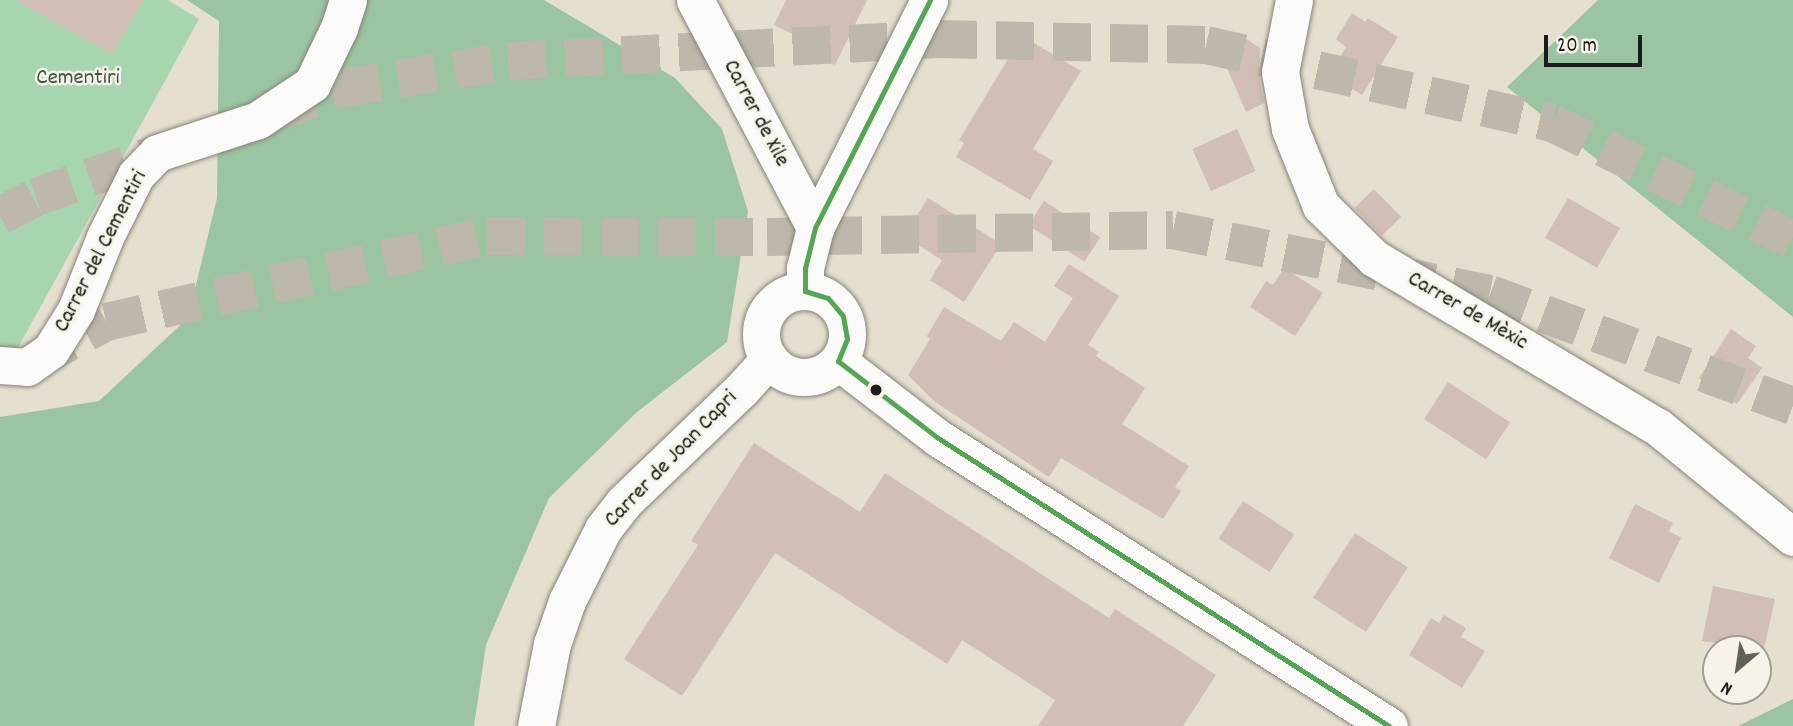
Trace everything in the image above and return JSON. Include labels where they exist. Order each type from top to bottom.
[{"type":"street","name":"Carrer del Cementiri","points":[[0,365],[27,367],[51,351],[76,310],[105,237],[136,176],[158,153],[258,120],[312,84],[339,28],[348,0]]},
{"type":"street","name":"Carrer de Xile","points":[[695,0],[815,228]]},
{"type":"street","points":[[805,291],[805,268],[815,228],[929,0]]},
{"type":"street","name":"Carrer de Mèxic","points":[[1294,0],[1280,72],[1290,129],[1321,206],[1374,258],[1658,427],[1793,537]]},
{"type":"street","points":[[805,291],[828,298],[843,316],[847,339],[838,361],[825,371],[803,377],[787,374],[769,359],[761,337],[766,313],[782,296],[805,291]]},
{"type":"street","name":"Carrer de Joan Capri","points":[[536,726],[552,644],[566,601],[603,529],[623,503],[769,359]]},
{"type":"street","points":[[838,361],[938,438],[1389,726]]},
{"type":"green space","name":"Cementiri","points":[[0,0],[168,0],[199,19],[9,364],[0,358]]},
{"type":"green space","points":[[187,0],[544,0],[675,78],[722,129],[748,211],[727,342],[637,412],[549,498],[486,645],[474,726],[0,726],[0,417],[99,401],[188,318],[217,198],[219,21]]},
{"type":"green space","points":[[1598,0],[1793,0],[1793,317],[1507,87]]},
{"type":"green space","points":[[1793,699],[1793,726],[1738,726]]},
{"type":"building","points":[[16,0],[143,0],[112,54]]},
{"type":"building","points":[[786,0],[867,0],[835,65],[802,49],[807,41],[774,25]]},
{"type":"building","points":[[1352,13],[1365,22],[1368,18],[1398,37],[1362,95],[1340,82],[1348,69],[1337,62],[1346,47],[1336,39]]},
{"type":"building","points":[[1022,36],[1081,71],[1033,149],[1053,161],[1030,200],[956,157],[964,143],[959,140]]},
{"type":"building","points":[[1242,36],[1260,48],[1259,76],[1264,103],[1246,112],[1224,61]]},
{"type":"building","points":[[1237,129],[1256,171],[1211,191],[1192,149]]},
{"type":"building","points":[[1374,189],[1401,217],[1382,236],[1355,208]]},
{"type":"building","points":[[928,198],[1001,244],[964,302],[930,280],[942,260],[904,236]]},
{"type":"building","points":[[1568,198],[1620,228],[1597,268],[1545,238]]},
{"type":"building","points":[[1044,201],[1100,237],[1084,262],[1028,225]]},
{"type":"building","points":[[1069,264],[1119,296],[1088,345],[1099,352],[1096,356],[1145,388],[1122,424],[1189,466],[1175,487],[1181,491],[1163,519],[1061,458],[1049,477],[935,402],[908,375],[930,339],[927,336],[944,307],[1001,341],[1014,322],[1045,342],[1073,298],[1054,286]]},
{"type":"building","points":[[1284,268],[1323,293],[1295,336],[1250,307],[1266,281],[1273,285]]},
{"type":"building","points":[[1731,329],[1756,346],[1748,358],[1762,368],[1737,404],[1699,378]]},
{"type":"building","points":[[1448,382],[1510,422],[1486,459],[1424,419]]},
{"type":"building","points":[[754,443],[860,512],[885,473],[1109,618],[1115,609],[1216,675],[1183,726],[1038,726],[1055,700],[962,640],[947,664],[775,553],[682,696],[624,659],[698,545],[691,541]]},
{"type":"building","points":[[1243,501],[1294,534],[1270,572],[1218,539]]},
{"type":"building","points":[[1635,504],[1673,523],[1669,531],[1681,538],[1659,583],[1609,558]]},
{"type":"building","points":[[1355,533],[1408,567],[1366,632],[1313,598]]},
{"type":"building","points":[[1713,586],[1775,599],[1767,635],[1703,635]]},
{"type":"building","points":[[1444,615],[1466,628],[1461,637],[1485,651],[1462,688],[1409,655],[1431,618],[1439,623]]},
{"type":"tunnel","points":[[277,111],[342,88],[508,61],[939,39],[1206,45],[1552,123],[1793,240]]},
{"type":"tunnel","points":[[0,216],[36,197],[167,150]]},
{"type":"tunnel","points":[[36,360],[106,322],[487,236],[767,237],[1173,230],[1490,294],[1793,406]]},
{"type":"transit line","points":[[930,0],[815,228],[805,268],[805,291],[828,298],[843,316],[847,339],[838,361],[938,438],[1389,726]]}]
